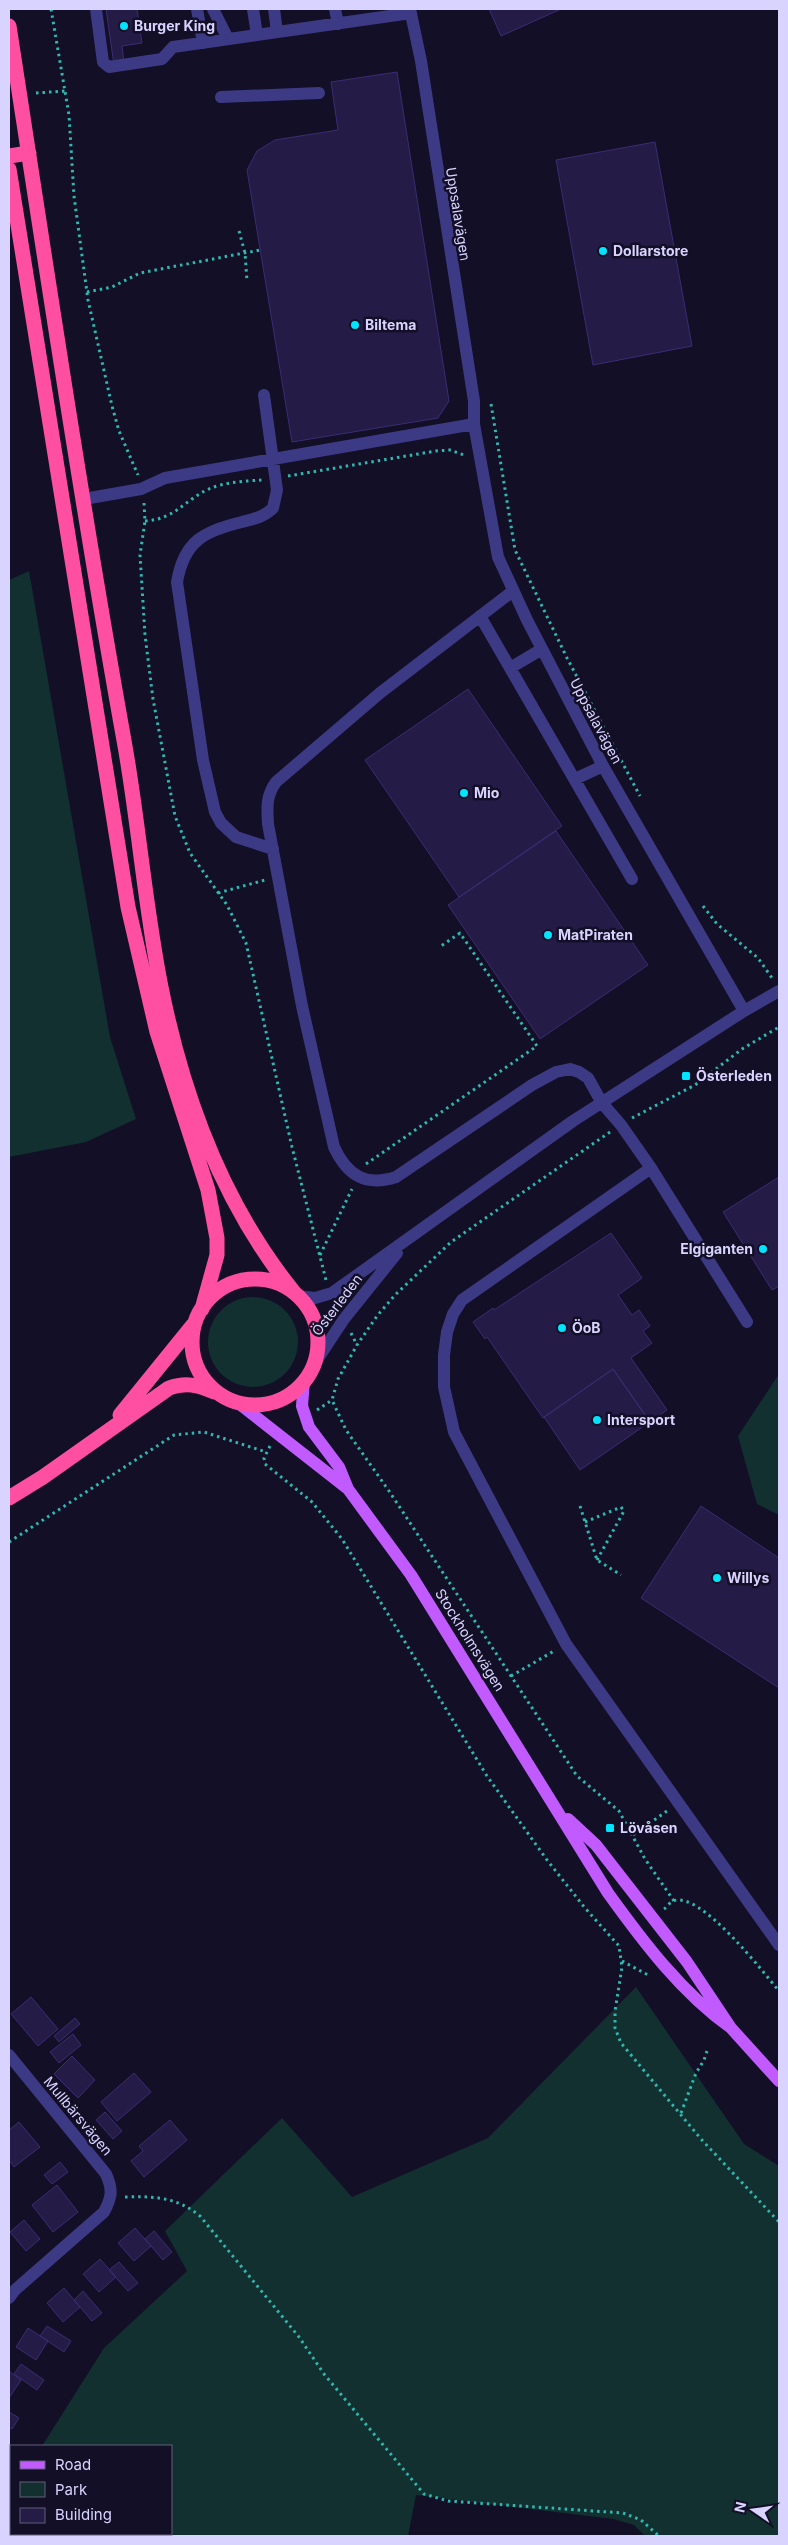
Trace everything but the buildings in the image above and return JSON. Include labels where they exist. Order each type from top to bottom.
[{"type":"highway","points":[[9,26],[128,763],[161,986],[176,1052],[196,1116],[219,1174],[241,1216],[268,1260],[309,1309],[317,1333],[316,1358],[308,1375],[296,1389],[277,1400],[249,1404],[232,1400],[200,1386],[177,1386],[161,1392],[43,1477],[9,1498]]},
{"type":"highway","points":[[9,156],[29,153]]},
{"type":"highway","points":[[9,168],[62,502],[136,942],[160,1041],[208,1190],[213,1213],[217,1256],[202,1309]]},
{"type":"highway","points":[[62,502],[84,499]]},
{"type":"highway","points":[[109,1428],[194,1323],[211,1296],[220,1288],[252,1278],[274,1282],[295,1293]]},
{"type":"highway","points":[[194,1323],[192,1347],[198,1371],[214,1390],[232,1400]]},
{"type":"main road","name":"Stockholmsvägen","points":[[308,1375],[302,1406],[304,1417],[339,1467],[348,1489],[411,1575],[608,1893],[636,1932],[703,2008],[731,2028]]},
{"type":"main road","name":"Stockholmsvägen","points":[[232,1400],[348,1489]]},
{"type":"main road","name":"Stockholmsvägen","points":[[558,1811],[596,1844],[687,1962],[731,2028],[779,2082]]},
{"type":"street","points":[[96,9],[103,62],[109,67],[162,59],[173,47],[338,24],[410,11]]},
{"type":"street","points":[[198,9],[203,43]]},
{"type":"street","points":[[213,9],[228,40]]},
{"type":"street","points":[[223,9],[228,40]]},
{"type":"street","points":[[253,9],[257,35]]},
{"type":"street","points":[[274,9],[277,32]]},
{"type":"street","points":[[335,9],[338,24]]},
{"type":"street","name":"Uppsalavägen","points":[[410,11],[421,61],[474,401],[474,424],[498,558],[542,649],[603,766],[744,1011]]},
{"type":"street","points":[[221,97],[319,93]]},
{"type":"street","points":[[264,394],[277,490],[273,508],[261,517],[214,528],[204,534],[183,557],[177,582],[203,760],[215,812],[221,824],[236,837],[273,849]]},
{"type":"street","points":[[84,499],[141,489],[164,478],[474,424]]},
{"type":"street","points":[[513,591],[380,693],[276,782],[270,791],[266,804],[278,877],[302,1006],[334,1147],[345,1166],[353,1175],[375,1180],[396,1177],[434,1149],[556,1072],[570,1069],[578,1072],[588,1078],[602,1103],[621,1125],[651,1168],[747,1322]]},
{"type":"street","points":[[480,616],[632,879]]},
{"type":"street","points":[[510,668],[542,649]]},
{"type":"street","points":[[574,779],[603,766]]},
{"type":"street","name":"Österleden","points":[[295,1293],[315,1298],[332,1293],[463,1198],[602,1103],[778,991]]},
{"type":"street","points":[[651,1168],[462,1300],[453,1314],[447,1332],[444,1387],[454,1432],[566,1644],[779,1945]]},
{"type":"street","name":"Österleden","points":[[308,1375],[344,1319],[410,1238]]},
{"type":"street","name":"Mullbärsvägen","points":[[9,2056],[106,2174],[111,2186],[111,2199]]},
{"type":"street","points":[[9,2298],[15,2290],[104,2212],[111,2199]]},
{"type":"path","points":[[51,9],[69,115],[74,196],[87,292],[112,406],[119,431],[137,469],[141,489],[145,521],[140,555],[148,665],[175,816],[190,853],[237,924],[251,960],[292,1147],[325,1277]]},
{"type":"path","points":[[19,94],[65,91]]},
{"type":"path","points":[[239,231],[245,253],[247,281]]},
{"type":"path","points":[[87,292],[112,287],[140,274],[260,250]]},
{"type":"path","points":[[489,394],[515,550],[567,658],[644,803]]},
{"type":"path","points":[[145,521],[159,520],[172,515],[199,494],[212,487],[436,451],[450,450],[470,458],[498,453]]},
{"type":"path","points":[[218,893],[278,877]]},
{"type":"path","points":[[699,901],[717,924],[758,958],[778,991]]},
{"type":"path","points":[[320,1256],[358,1176],[368,1162],[537,1046],[460,933],[441,946]]},
{"type":"path","points":[[779,1027],[742,1049],[695,1085],[621,1125],[451,1242],[430,1260],[377,1316],[357,1345],[334,1390],[332,1400],[334,1408],[346,1430],[390,1491],[577,1776],[612,1803],[674,1901],[689,1903],[708,1914],[779,1991]]},
{"type":"path","points":[[9,1542],[174,1435],[204,1432],[266,1452],[265,1464],[312,1502],[342,1539],[487,1776],[547,1860],[585,1908],[619,1946],[622,1961],[615,2011],[615,2028],[621,2043],[701,2139],[779,2222]]},
{"type":"path","points":[[580,1506],[597,1560],[621,1575]]},
{"type":"path","points":[[585,1522],[621,1507],[624,1511],[597,1560]]},
{"type":"path","points":[[511,1676],[566,1644]]},
{"type":"path","points":[[633,1835],[679,1802]]},
{"type":"path","points":[[622,1961],[650,1976]]},
{"type":"path","points":[[681,2114],[696,2073],[704,2060],[708,2048]]},
{"type":"path","points":[[111,2199],[143,2196],[176,2200],[188,2206],[200,2216],[299,2338],[324,2374],[424,2494],[448,2501],[623,2513],[642,2520],[660,2536]]},
{"type":"green space","points":[[29,571],[110,1037],[136,1119],[86,1142],[9,1157],[9,580]]},
{"type":"green space","points":[[253,1297],[270,1300],[285,1310],[295,1325],[298,1342],[295,1359],[285,1374],[270,1384],[253,1387],[236,1384],[221,1374],[211,1359],[208,1342],[211,1325],[221,1310],[236,1300]]},
{"type":"green space","points":[[779,1374],[779,1515],[757,1504],[738,1436]]},
{"type":"green space","points":[[636,1987],[744,2144],[779,2166],[779,2536],[645,2536],[634,2525],[613,2519],[416,2495],[408,2536],[184,2536],[172,2534],[172,2445],[43,2445],[104,2348],[187,2271],[165,2231],[282,2118],[352,2197],[488,2138]]},
{"type":"place","name":"Burger King","points":[[124,26]]},
{"type":"place","name":"Dollarstore","points":[[603,251]]},
{"type":"place","name":"Biltema","points":[[355,325]]},
{"type":"place","name":"Mio","points":[[464,793]]},
{"type":"place","name":"MatPiraten","points":[[548,935]]},
{"type":"place","name":"Österleden","points":[[686,1076]]},
{"type":"place","name":"Elgiganten","points":[[763,1249]]},
{"type":"place","name":"ÖoB","points":[[562,1328]]},
{"type":"place","name":"Intersport","points":[[597,1420]]},
{"type":"place","name":"Willys","points":[[717,1578]]},
{"type":"place","name":"Lövåsen","points":[[610,1828]]}]
